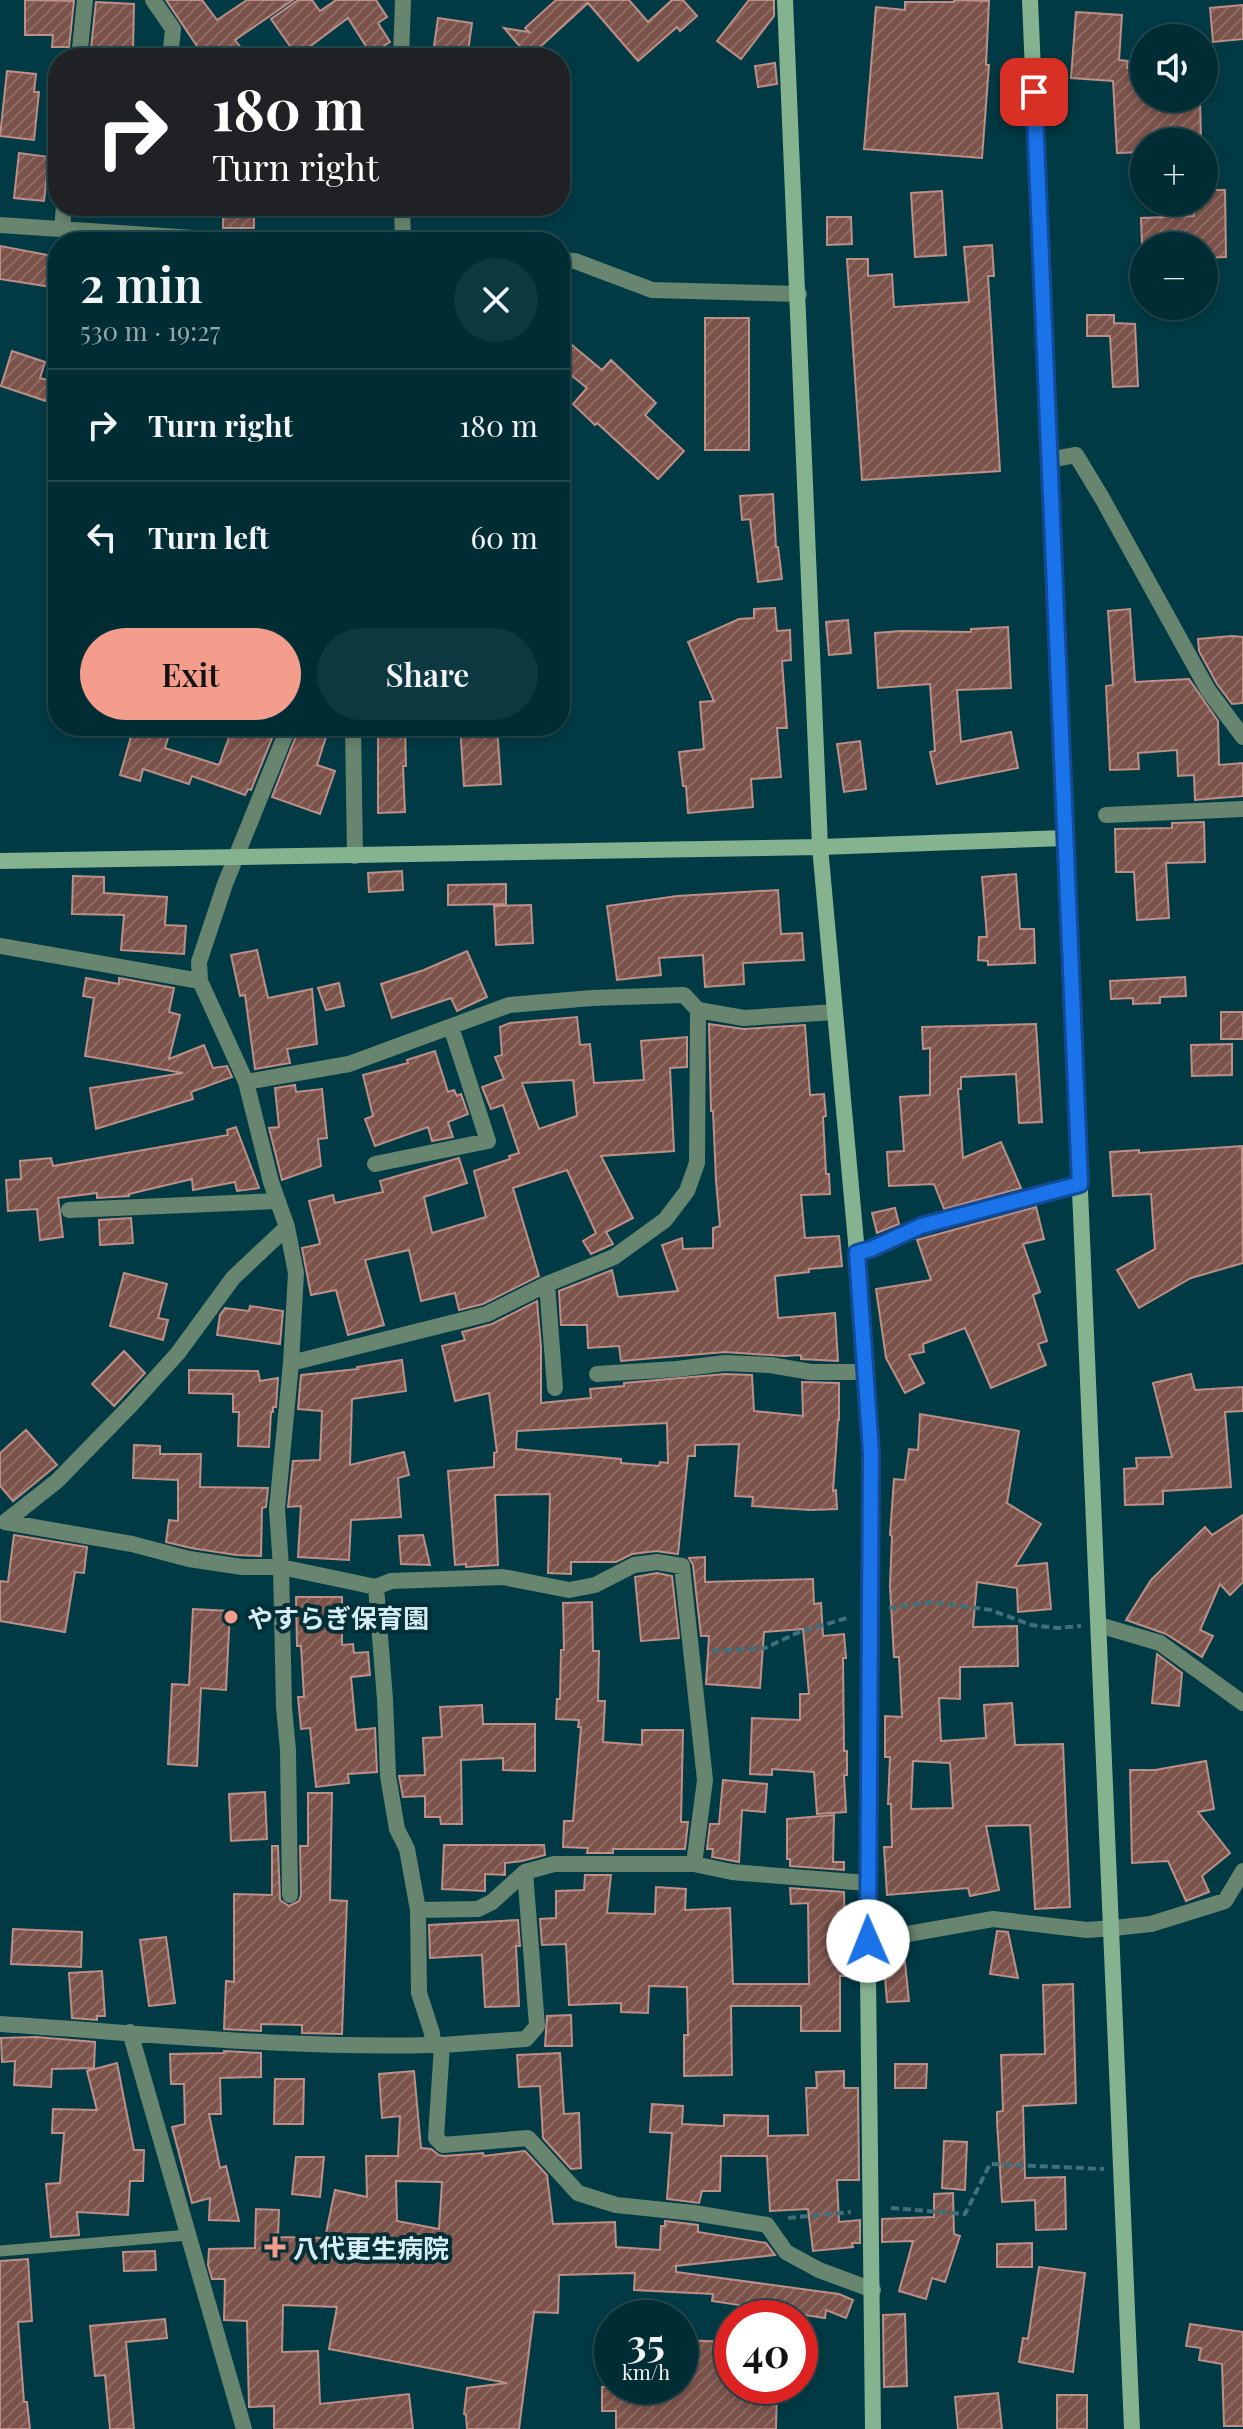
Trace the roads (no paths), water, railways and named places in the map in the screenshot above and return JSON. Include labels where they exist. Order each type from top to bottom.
[{"type":"street","points":[[80,48],[85,0]]},
{"type":"street","points":[[153,0],[173,29],[171,48]]},
{"type":"street","points":[[401,48],[403,0]]},
{"type":"street","points":[[785,0],[820,847],[857,1253],[871,1453],[867,1883],[873,2429]]},
{"type":"street","points":[[1030,0],[1132,2429]]},
{"type":"street","points":[[62,229],[63,216]]},
{"type":"street","points":[[0,225],[77,232]]},
{"type":"street","points":[[570,261],[652,290],[799,294]]},
{"type":"street","points":[[1048,460],[1076,455],[1208,690],[1243,737]]},
{"type":"street","points":[[285,736],[235,858],[199,962],[200,981],[246,1082],[277,1201],[287,1227],[296,1273],[277,1509],[290,1895]]},
{"type":"street","points":[[353,736],[355,856]]},
{"type":"street","points":[[1106,815],[1243,809]]},
{"type":"street","points":[[0,861],[820,847],[1064,838]]},
{"type":"street","points":[[0,946],[200,981]]},
{"type":"street","points":[[246,1082],[349,1064],[509,1005],[684,995],[698,1010],[744,1018],[835,1012]]},
{"type":"street","points":[[291,1363],[487,1314],[547,1284],[614,1257],[665,1220],[687,1191],[697,1163],[698,1010]]},
{"type":"street","points":[[375,1164],[488,1141],[451,1027]]},
{"type":"street","points":[[857,1253],[921,1226],[1080,1184]]},
{"type":"street","points":[[69,1210],[277,1201]]},
{"type":"street","points":[[3,1526],[57,1481],[132,1404],[178,1353],[233,1278],[287,1227]]},
{"type":"street","points":[[547,1284],[555,1388]]},
{"type":"street","points":[[597,1374],[725,1363],[770,1365],[811,1372],[867,1372]]},
{"type":"street","points":[[3,1526],[132,1544],[189,1559],[242,1567],[281,1567],[376,1587],[391,1581],[503,1577],[569,1590],[595,1585],[634,1565],[657,1562],[682,1566],[705,1780],[694,1864]]},
{"type":"street","points":[[376,1587],[388,1776],[397,1829],[407,1849],[418,1910],[419,1993],[438,2045],[436,2138],[443,2145],[528,2138],[578,2193],[616,2205],[767,2225],[786,2252],[819,2270],[873,2290]]},
{"type":"street","points":[[1099,1625],[1160,1643],[1243,1703]]},
{"type":"street","points":[[418,1910],[478,1909],[492,1902],[525,1872],[554,1864],[694,1864],[732,1872],[867,1883]]},
{"type":"street","points":[[868,1941],[993,1919],[1087,1930],[1151,1924],[1225,1901],[1243,1871]]},
{"type":"street","points":[[0,2024],[347,2047],[526,2039],[537,2026],[525,1872]]},
{"type":"street","points":[[130,2032],[244,2429]]},
{"type":"lane","points":[[0,2251],[188,2235]]},
{"type":"place","name":"やすらぎ保育園","points":[[231,1617]]},
{"type":"place","name":"八代更生病院","points":[[275,2247]]}]
